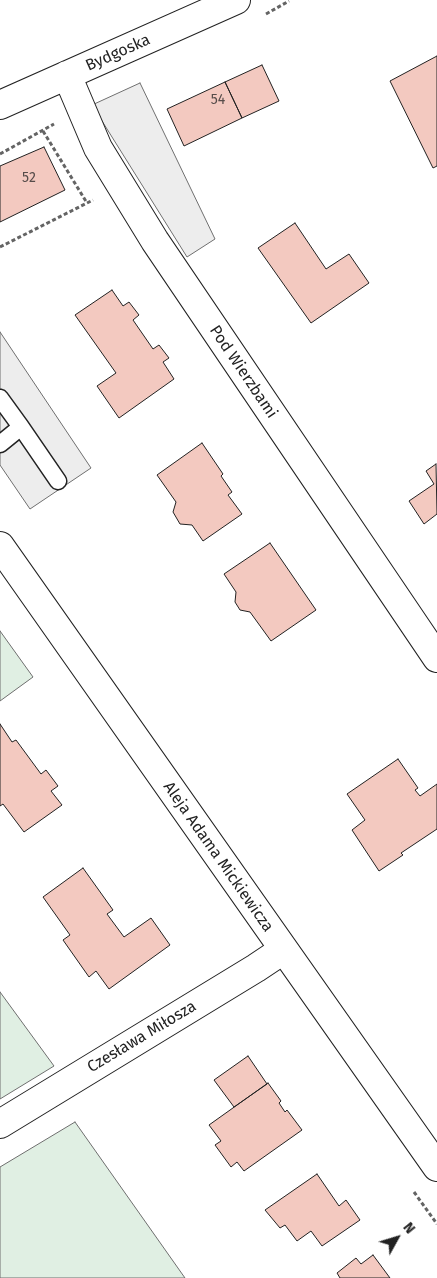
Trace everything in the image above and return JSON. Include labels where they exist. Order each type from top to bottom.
[{"type":"street","name":"Bydgoska","points":[[0,105],[236,0]]},
{"type":"street","name":"Pod Wierzbami","points":[[67,75],[98,148],[155,241],[437,658]]},
{"type":"street","name":"Aleja Adama Mickiewicza","points":[[0,546],[437,1167]]},
{"type":"street","name":"Czesława Miłosza","points":[[0,1124],[283,950]]},
{"type":"lane","points":[[0,398],[58,481]]},
{"type":"lane","points":[[0,444],[21,427]]},
{"type":"path","points":[[43,131],[88,203]]},
{"type":"path","points":[[0,247],[99,198]]},
{"type":"green space","points":[[0,631],[33,677],[0,701]]},
{"type":"green space","points":[[0,992],[54,1066],[0,1099]]},
{"type":"green space","points":[[75,1122],[185,1278],[0,1278],[0,1167]]},
{"type":"shaded area","points":[[140,83],[215,239],[187,257],[92,105]]},
{"type":"shaded area","points":[[0,332],[91,468],[30,509],[0,465]]},
{"type":"building","points":[[437,56],[437,166],[433,168],[390,81]]},
{"type":"building","points":[[262,65],[279,101],[242,118],[225,82]]},
{"type":"building","points":[[225,82],[242,118],[184,146],[167,109]]},
{"type":"building","points":[[44,147],[65,190],[0,222],[0,166]]},
{"type":"building","points":[[295,223],[326,269],[349,254],[369,283],[311,323],[258,248]]},
{"type":"building","points":[[112,290],[123,306],[129,302],[139,315],[133,320],[153,349],[159,345],[169,358],[163,362],[174,379],[119,418],[97,386],[116,373],[75,315]]},
{"type":"building","points":[[202,443],[223,474],[221,476],[232,492],[228,495],[242,514],[203,541],[192,525],[180,524],[173,512],[176,502],[157,475]]},
{"type":"building","points":[[436,464],[437,514],[424,524],[409,501],[434,484],[426,471]]},
{"type":"building","points":[[270,543],[316,610],[271,641],[250,612],[240,610],[235,602],[236,592],[224,574]]},
{"type":"building","points":[[0,724],[12,742],[16,740],[41,774],[46,770],[58,786],[51,791],[62,805],[24,832],[3,804],[0,806]]},
{"type":"building","points":[[398,759],[418,788],[415,790],[420,796],[437,784],[437,829],[401,853],[403,855],[379,871],[352,830],[365,820],[347,794]]},
{"type":"building","points":[[83,868],[113,910],[107,914],[124,937],[151,918],[170,945],[109,989],[96,971],[89,977],[63,940],[70,935],[43,897]]},
{"type":"building","points":[[248,1056],[267,1084],[234,1107],[214,1080]]},
{"type":"building","points":[[268,1083],[281,1101],[279,1103],[285,1112],[287,1110],[302,1130],[244,1171],[237,1162],[231,1167],[215,1145],[221,1141],[209,1125]]},
{"type":"building","points":[[317,1174],[339,1206],[346,1200],[360,1220],[322,1246],[311,1231],[297,1241],[285,1225],[280,1228],[265,1210]]},
{"type":"building","points":[[373,1255],[390,1278],[340,1278],[337,1273],[356,1258],[361,1264]]}]
